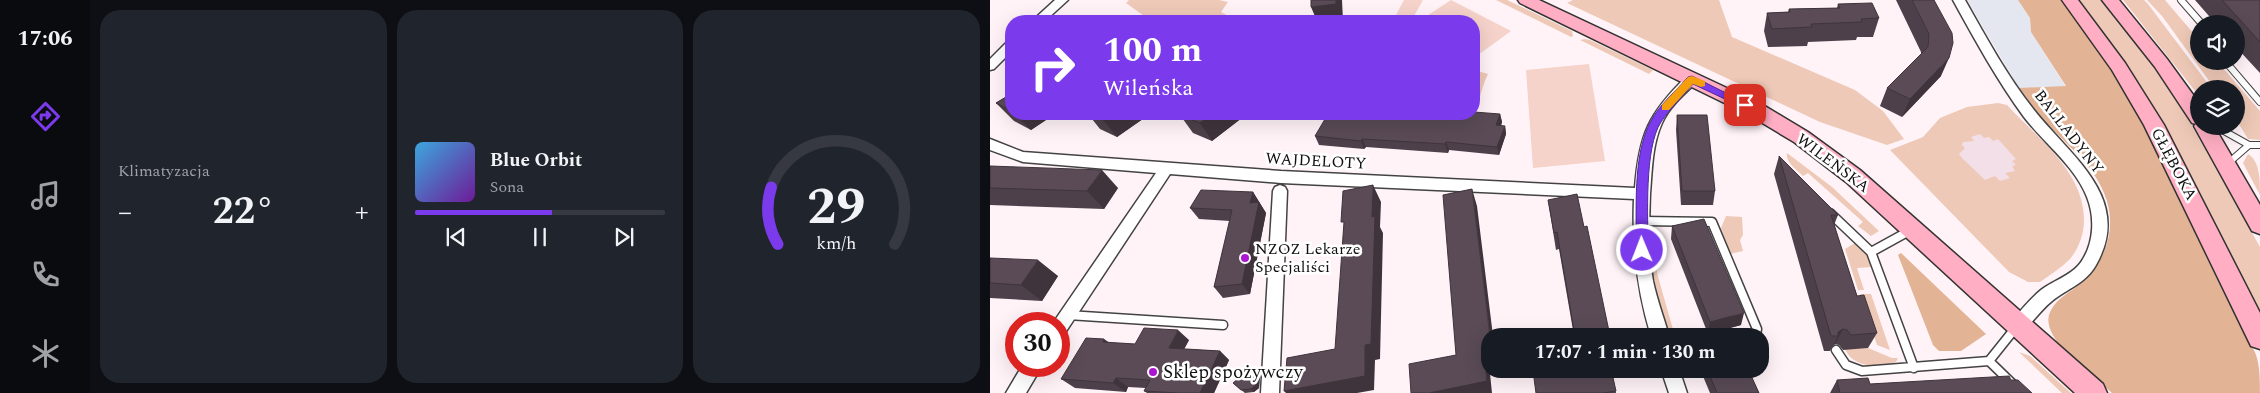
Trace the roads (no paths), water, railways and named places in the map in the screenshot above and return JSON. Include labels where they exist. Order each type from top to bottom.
[{"type":"street","points":[[1045,15],[1062,0]]},
{"type":"street","name":"WILEŃSKA","points":[[1526,0],[1756,110],[1801,136],[1853,176],[2094,393]]},
{"type":"street","name":"BALLADYNY","points":[[1959,0],[2030,115],[2082,173],[2090,186],[2099,217],[2100,233],[2096,249],[2082,273],[2047,296],[2018,326]]},
{"type":"street","name":"GŁĘBOKA","points":[[2070,0],[2119,67],[2154,125],[2260,338]]},
{"type":"street","points":[[2110,0],[2155,56],[2190,106]]},
{"type":"street","points":[[990,66],[1005,51]]},
{"type":"street","points":[[1658,328],[1647,294],[1643,271],[1642,221],[1646,154],[1656,121],[1692,79]]},
{"type":"street","points":[[2208,135],[2260,225]]},
{"type":"street","name":"WAJDELOTY","points":[[990,144],[1009,153],[1024,157],[1166,170],[1643,194]]},
{"type":"street","points":[[1070,312],[1166,170]]},
{"type":"street","points":[[1270,393],[1280,191]]},
{"type":"street","points":[[1015,393],[1026,377]]},
{"type":"street","points":[[1673,378],[1678,393]]},
{"type":"lane","points":[[2181,0],[2194,15]]},
{"type":"lane","points":[[2232,70],[2260,102]]},
{"type":"lane","points":[[2231,135],[2249,145],[2260,145]]},
{"type":"lane","points":[[2226,166],[2249,145]]},
{"type":"lane","points":[[1821,205],[1871,252],[1914,368]]},
{"type":"lane","points":[[1642,221],[1712,222],[1757,328]]},
{"type":"lane","points":[[1871,252],[1912,229]]},
{"type":"lane","points":[[1070,322],[1224,325]]},
{"type":"lane","points":[[1836,350],[1843,362],[1856,370],[1914,368],[1989,361],[2018,326]]},
{"type":"lane","points":[[1989,361],[2022,393]]},
{"type":"place","name":"NZOZ Lekarze Specjaliści","points":[[1245,258]]},
{"type":"place","name":"Sklep spożywczy","points":[[1153,372]]}]
